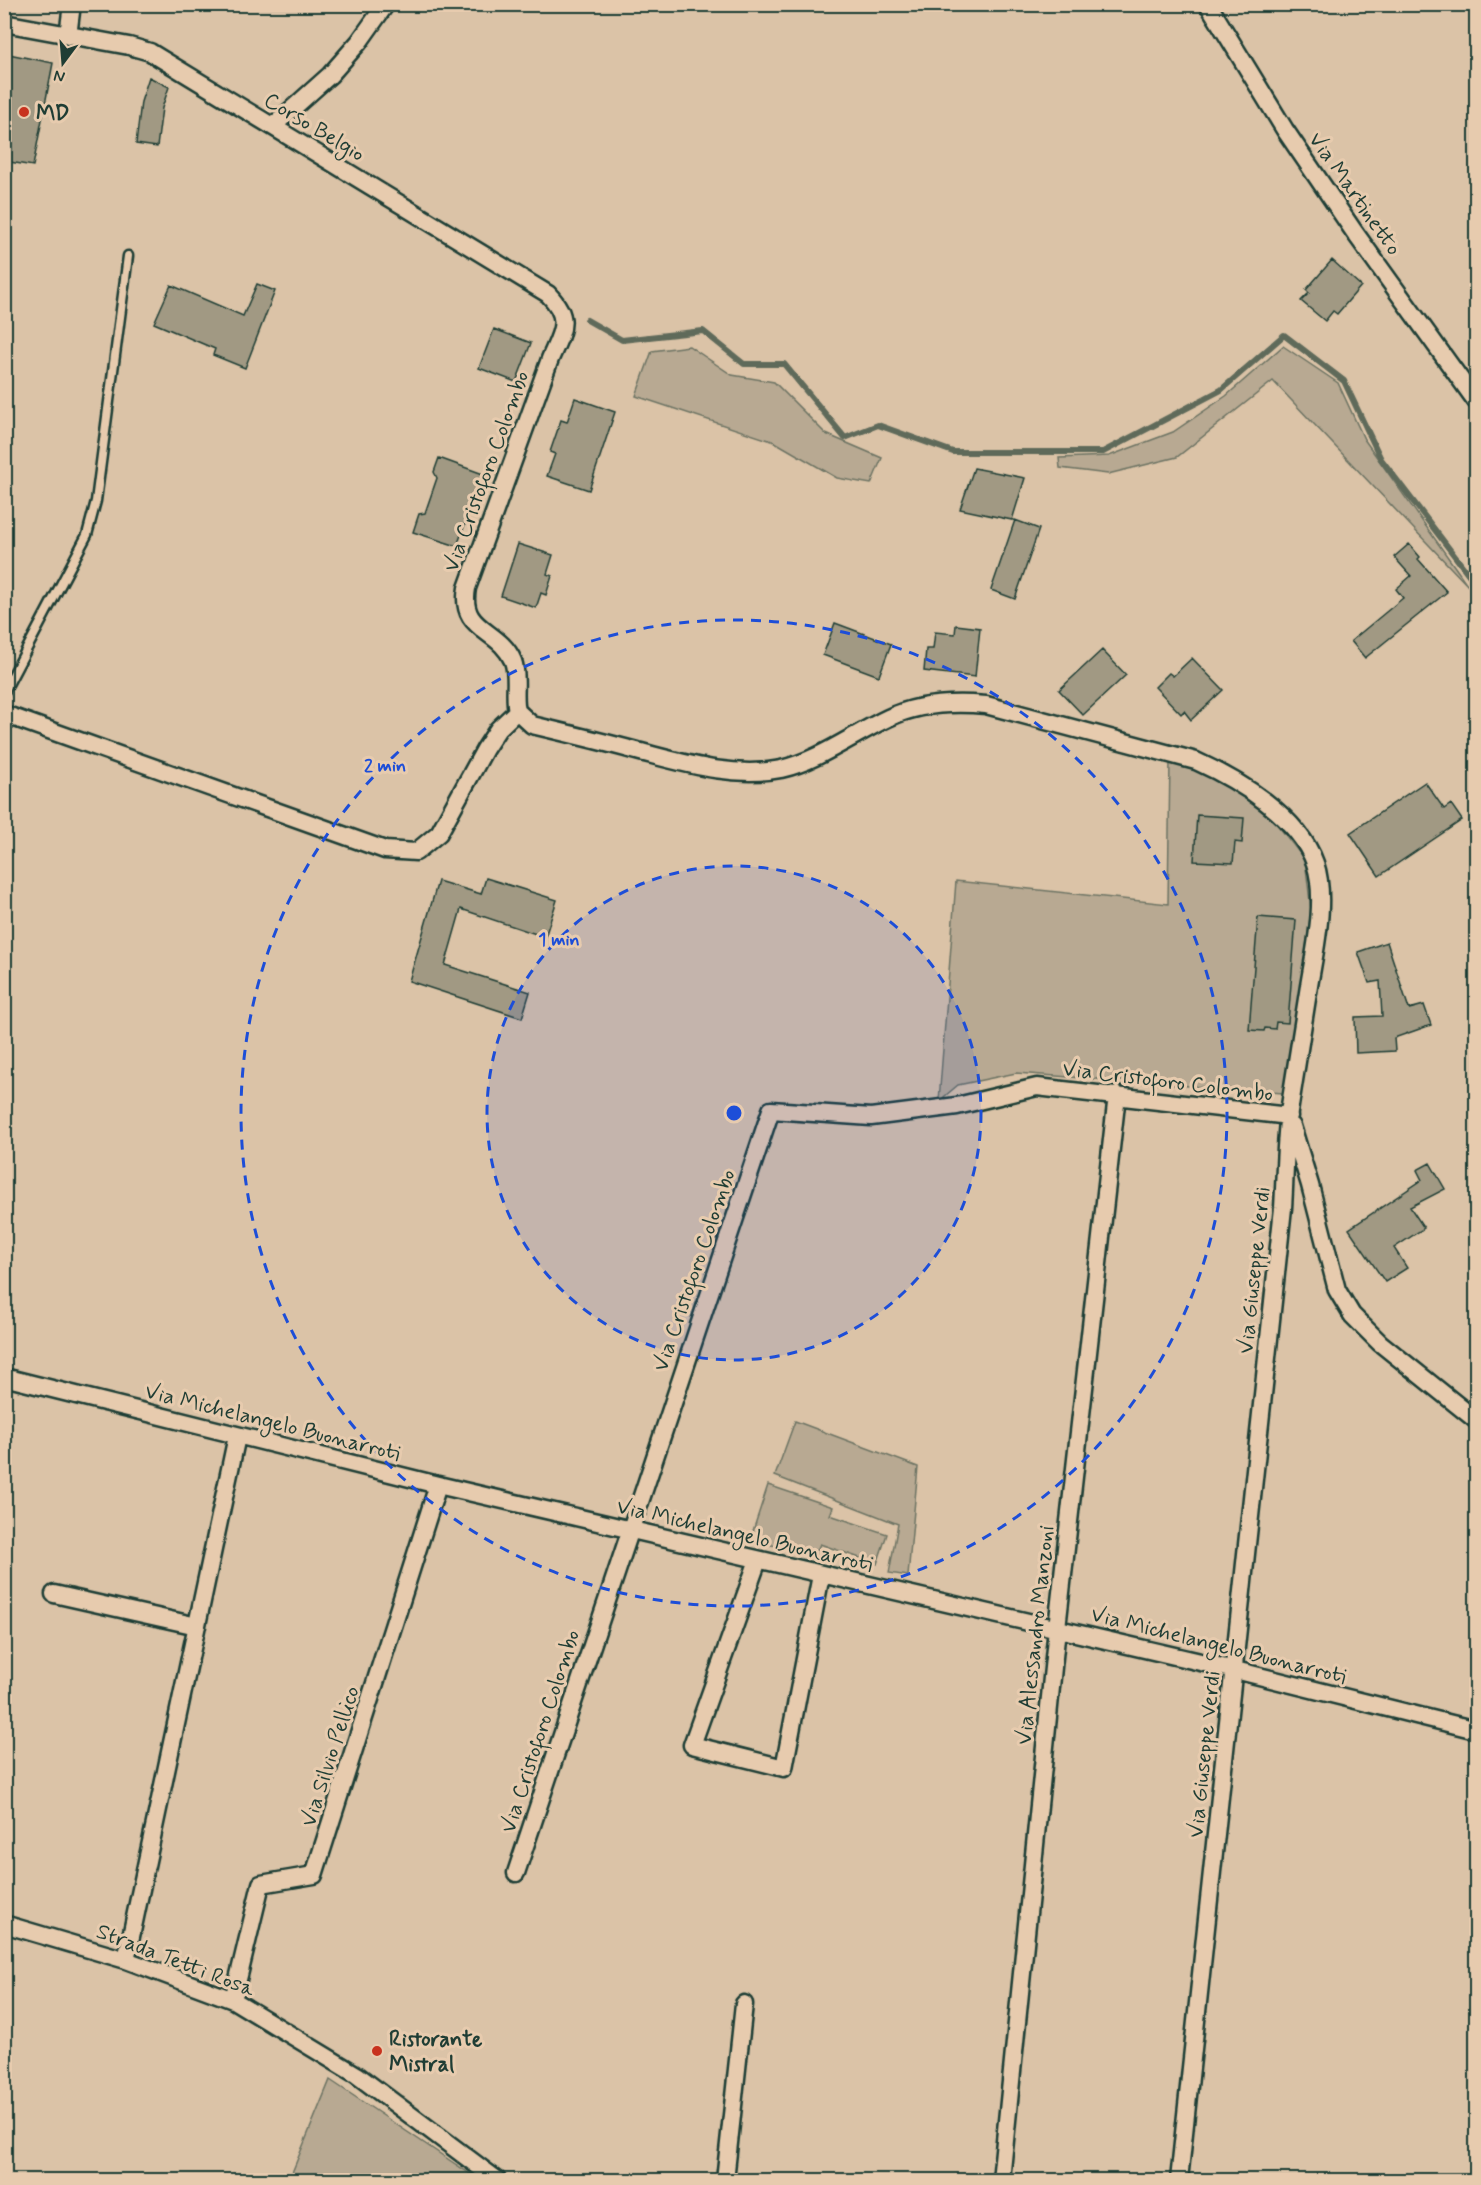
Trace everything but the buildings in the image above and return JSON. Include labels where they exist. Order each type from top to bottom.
[{"type":"street","points":[[68,36],[72,4]]},
{"type":"street","points":[[273,126],[330,75],[359,42],[386,4]]},
{"type":"street","name":"Via Martinetto","points":[[1208,4],[1285,130],[1476,401]]},
{"type":"street","name":"Corso Belgio","points":[[4,23],[150,52],[548,294],[558,304],[564,316],[563,329]]},
{"type":"street","name":"Via Cristoforo Colombo","points":[[516,1873],[771,1110],[871,1117],[957,1106],[1037,1087],[1289,1116],[1317,934],[1319,889],[1315,864],[1304,842],[1286,820],[1256,794],[1215,769],[1196,761],[986,705],[958,702],[937,704],[890,717],[819,756],[799,764],[757,773],[681,763],[532,725],[517,711],[516,675],[512,659],[497,639],[479,628],[471,619],[466,610],[465,598],[546,370],[563,329]]},
{"type":"street","points":[[4,714],[385,850],[416,852],[439,832],[484,749],[498,729],[517,711]]},
{"type":"street","name":"Via Alessandro Manzoni","points":[[1001,2181],[1057,1628],[1117,1095]]},
{"type":"street","points":[[1289,1116],[1310,1185],[1337,1290],[1352,1315],[1380,1343],[1476,1420]]},
{"type":"street","name":"Via Giuseppe Verdi","points":[[1179,2181],[1283,1208],[1289,1116]]},
{"type":"street","name":"Via Michelangelo Buonarroti","points":[[4,1377],[629,1531],[1057,1628],[1476,1730]]},
{"type":"street","points":[[126,1960],[237,1436]]},
{"type":"street","name":"Via Silvio Pellico","points":[[233,2000],[261,1884],[314,1875],[438,1485]]},
{"type":"street","points":[[758,1560],[692,1745],[784,1768],[821,1575]]},
{"type":"street","points":[[54,1594],[197,1626]]},
{"type":"street","name":"Strada Tetti Rosa","points":[[4,1924],[126,1960],[233,2000],[357,2075],[497,2181]]},
{"type":"street","points":[[725,2181],[744,2004]]},
{"type":"lane","points":[[4,692],[87,535],[96,501],[128,256]]},
{"type":"path","points":[[1476,1880],[1471,1932],[1476,1965]]},
{"type":"shaded area","points":[[689,346],[732,375],[774,382],[826,434],[882,458],[871,484],[837,478],[775,442],[636,396],[652,351]]},
{"type":"shaded area","points":[[1283,346],[1338,383],[1364,439],[1469,587],[1273,381],[1177,457],[1108,474],[1060,468],[1059,458],[1109,456],[1173,432],[1226,396]]},
{"type":"shaded area","points":[[1170,760],[1214,778],[1269,814],[1305,860],[1311,910],[1297,1015],[1283,1093],[1016,1073],[958,1085],[939,1101],[956,881],[1168,904]]},
{"type":"shaded area","points":[[795,1421],[918,1467],[908,1576],[889,1573],[898,1524],[775,1476]]},
{"type":"shaded area","points":[[768,1485],[833,1507],[830,1515],[887,1534],[877,1564],[820,1544],[815,1555],[750,1540]]},
{"type":"shaded area","points":[[330,2080],[479,2180],[289,2180]]},
{"type":"waterway","points":[[587,320],[622,340],[703,331],[744,364],[784,364],[845,438],[878,425],[953,452],[1103,452],[1221,390],[1284,335],[1344,381],[1381,459],[1476,584]]},
{"type":"place","name":"MD","points":[[24,112]]},
{"type":"place","name":"Ristorante Mistral","points":[[377,2051]]}]
